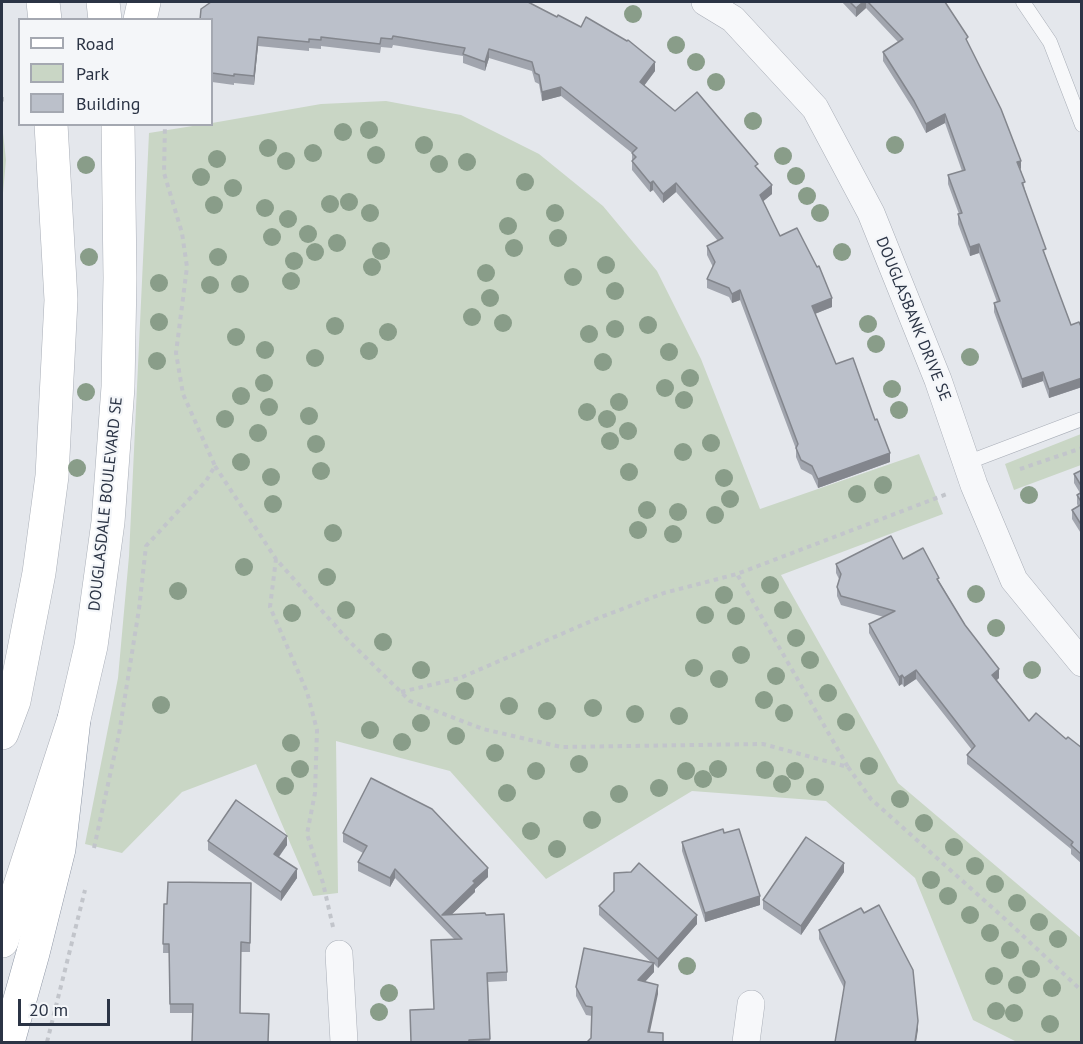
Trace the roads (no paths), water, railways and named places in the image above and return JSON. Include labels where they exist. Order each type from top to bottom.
[{"type":"main road","points":[[44,2],[45,18]]},
{"type":"main road","points":[[103,2],[105,18]]},
{"type":"main road","points":[[140,18],[144,2]]},
{"type":"main road","points":[[2,733],[14,701],[37,585],[52,476],[61,300],[51,126]]},
{"type":"main road","name":"DOUGLASDALE BOULEVARD SE","points":[[2,941],[74,719],[91,646],[105,544],[116,409],[120,278],[118,126]]},
{"type":"main road","points":[[8,1042],[59,849],[74,719]]},
{"type":"street","name":"DOUGLASBANK DRIVE SE","points":[[705,2],[733,19],[815,108],[871,213],[938,380],[966,463],[1014,580],[1082,663]]},
{"type":"street","points":[[339,954],[344,1042]]},
{"type":"street","points":[[746,1042],[751,1004]]},
{"type":"lane","points":[[1023,2],[1050,42],[1082,125]]},
{"type":"lane","points":[[966,463],[1082,419]]}]
